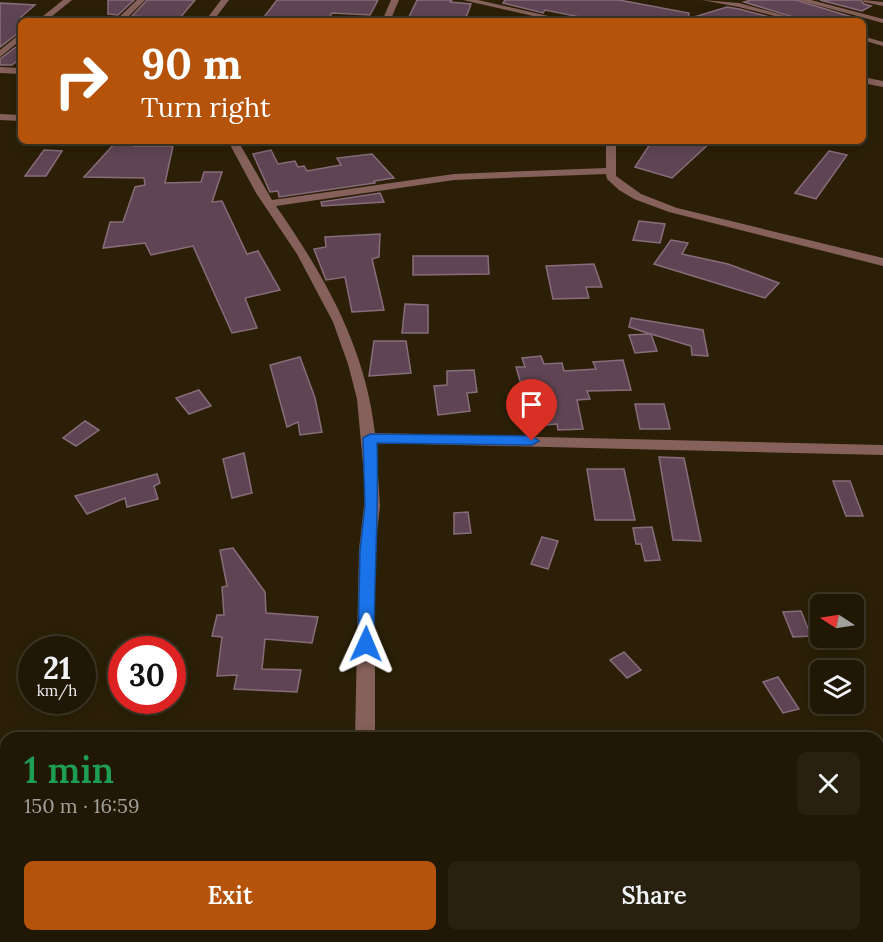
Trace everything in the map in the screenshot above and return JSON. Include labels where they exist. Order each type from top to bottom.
[{"type":"street","points":[[45,18],[68,0]]},
{"type":"street","points":[[122,18],[141,0]]},
{"type":"street","points":[[211,18],[225,0]]},
{"type":"street","points":[[387,18],[395,0]]},
{"type":"street","points":[[467,0],[547,18]]},
{"type":"street","points":[[802,0],[883,21]]},
{"type":"street","points":[[867,0],[883,4]]},
{"type":"street","points":[[0,54],[18,39]]},
{"type":"street","points":[[0,70],[18,71]]},
{"type":"street","points":[[866,81],[883,84]]},
{"type":"street","points":[[0,117],[18,118]]},
{"type":"street","points":[[234,144],[246,169],[303,254],[339,322],[355,364],[370,438],[372,506],[367,550],[365,732]]},
{"type":"street","points":[[610,144],[609,171],[617,184],[627,191],[663,206],[883,262]]},
{"type":"street","points":[[269,204],[454,177],[609,171]]},
{"type":"street","points":[[370,438],[691,443],[883,450]]},
{"type":"lane","points":[[705,0],[739,5],[789,18]]},
{"type":"lane","points":[[866,39],[883,44]]},
{"type":"building","points":[[108,0],[134,0],[118,15],[108,14]]},
{"type":"building","points":[[147,0],[195,0],[180,18],[132,16]]},
{"type":"building","points":[[277,0],[378,0],[370,15],[332,13],[329,18],[263,18]]},
{"type":"building","points":[[417,0],[452,0],[450,2],[471,4],[464,18],[408,18]]},
{"type":"building","points":[[505,0],[619,0],[689,13],[688,18],[585,18],[545,10],[543,13],[503,3]]},
{"type":"building","points":[[796,0],[852,17],[796,18],[744,2]]},
{"type":"building","points":[[820,0],[861,0],[864,4],[871,6],[862,11]]},
{"type":"building","points":[[0,3],[35,5],[21,18],[18,18],[18,33],[0,47]]},
{"type":"building","points":[[727,7],[774,18],[694,18]]},
{"type":"building","points":[[18,45],[18,60],[12,65],[0,65],[0,59]]},
{"type":"building","points":[[114,144],[173,146],[165,183],[201,182],[204,172],[222,172],[212,202],[222,201],[247,254],[258,251],[280,290],[245,298],[257,328],[232,333],[193,246],[151,255],[145,243],[103,248],[110,222],[123,222],[135,187],[145,185],[144,178],[84,177]]},
{"type":"building","points":[[650,144],[709,144],[672,178],[635,167]]},
{"type":"building","points":[[44,150],[62,151],[46,176],[25,176]]},
{"type":"building","points":[[271,150],[278,164],[295,161],[298,167],[304,166],[307,171],[341,165],[337,158],[372,154],[394,178],[374,181],[375,183],[279,197],[278,191],[270,192],[253,154]]},
{"type":"building","points":[[829,151],[847,155],[816,199],[795,193]]},
{"type":"building","points":[[380,193],[384,202],[322,206],[321,202]]},
{"type":"building","points":[[639,221],[665,224],[660,243],[633,240]]},
{"type":"building","points":[[380,234],[379,257],[372,259],[384,310],[352,312],[345,277],[326,280],[314,249],[326,247],[325,237]]},
{"type":"building","points":[[671,240],[688,243],[682,254],[728,264],[779,283],[765,298],[654,264]]},
{"type":"building","points":[[413,256],[488,256],[489,274],[413,275]]},
{"type":"building","points":[[594,264],[602,287],[586,287],[589,298],[553,299],[546,266]]},
{"type":"building","points":[[405,304],[428,305],[428,333],[402,333]]},
{"type":"building","points":[[631,318],[703,330],[708,356],[692,355],[691,346],[651,334],[657,351],[635,353],[629,335],[650,334],[629,327]]},
{"type":"building","points":[[374,341],[406,341],[411,373],[369,376]]},
{"type":"building","points":[[541,356],[544,364],[562,363],[564,371],[596,369],[593,362],[623,360],[631,390],[587,391],[590,399],[577,400],[583,429],[558,430],[557,424],[533,426],[516,367],[525,367],[522,358]]},
{"type":"building","points":[[300,357],[315,398],[322,432],[300,435],[298,422],[287,427],[270,365]]},
{"type":"building","points":[[474,370],[477,392],[467,393],[470,411],[438,415],[434,386],[447,385],[447,371]]},
{"type":"building","points":[[199,390],[211,406],[189,414],[176,398]]},
{"type":"building","points":[[635,404],[664,404],[670,429],[640,429]]},
{"type":"building","points":[[85,421],[99,430],[76,446],[63,438]]},
{"type":"building","points":[[244,453],[252,493],[232,498],[223,459]]},
{"type":"building","points":[[659,457],[684,458],[701,541],[673,540]]},
{"type":"building","points":[[587,469],[624,469],[635,520],[595,520]]},
{"type":"building","points":[[157,474],[160,483],[154,486],[158,499],[127,507],[125,498],[87,514],[75,496]]},
{"type":"building","points":[[833,481],[850,481],[863,516],[846,516]]},
{"type":"building","points":[[468,512],[471,533],[454,534],[454,513]]},
{"type":"building","points":[[652,527],[660,560],[645,561],[641,544],[636,544],[633,528]]},
{"type":"building","points":[[542,537],[558,541],[548,569],[531,564]]},
{"type":"building","points":[[233,548],[265,592],[266,613],[318,617],[312,643],[265,639],[262,669],[301,670],[297,692],[234,689],[237,675],[217,676],[222,637],[212,636],[217,615],[224,615],[222,587],[227,586],[220,550]]},
{"type":"building","points":[[801,611],[810,636],[793,637],[783,612]]},
{"type":"building","points":[[624,652],[641,670],[627,678],[610,660]]},
{"type":"building","points":[[778,677],[799,709],[783,713],[763,682]]},
{"type":"route","points":[[366,644],[367,550],[372,506],[370,438],[532,441]]}]
